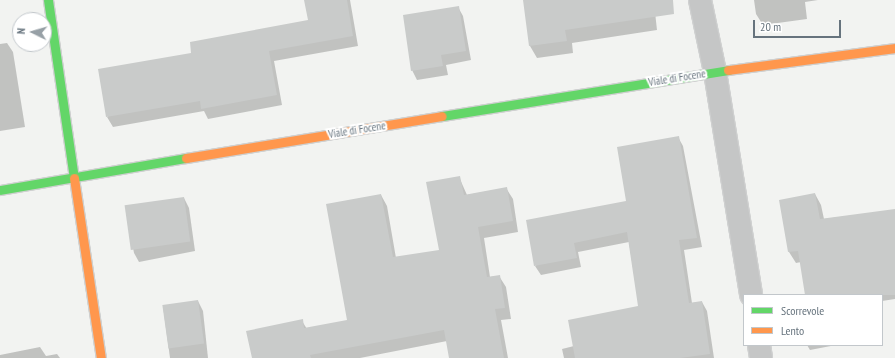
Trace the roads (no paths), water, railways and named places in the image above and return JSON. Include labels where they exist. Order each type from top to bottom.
[{"type":"street","points":[[48,0],[101,358]]},
{"type":"street","name":"Viale di Focene","points":[[700,0],[715,72],[751,294]]},
{"type":"street","name":"Viale di Focene","points":[[0,190],[73,176],[715,72],[895,48]]},
{"type":"street","points":[[759,346],[761,358]]}]
